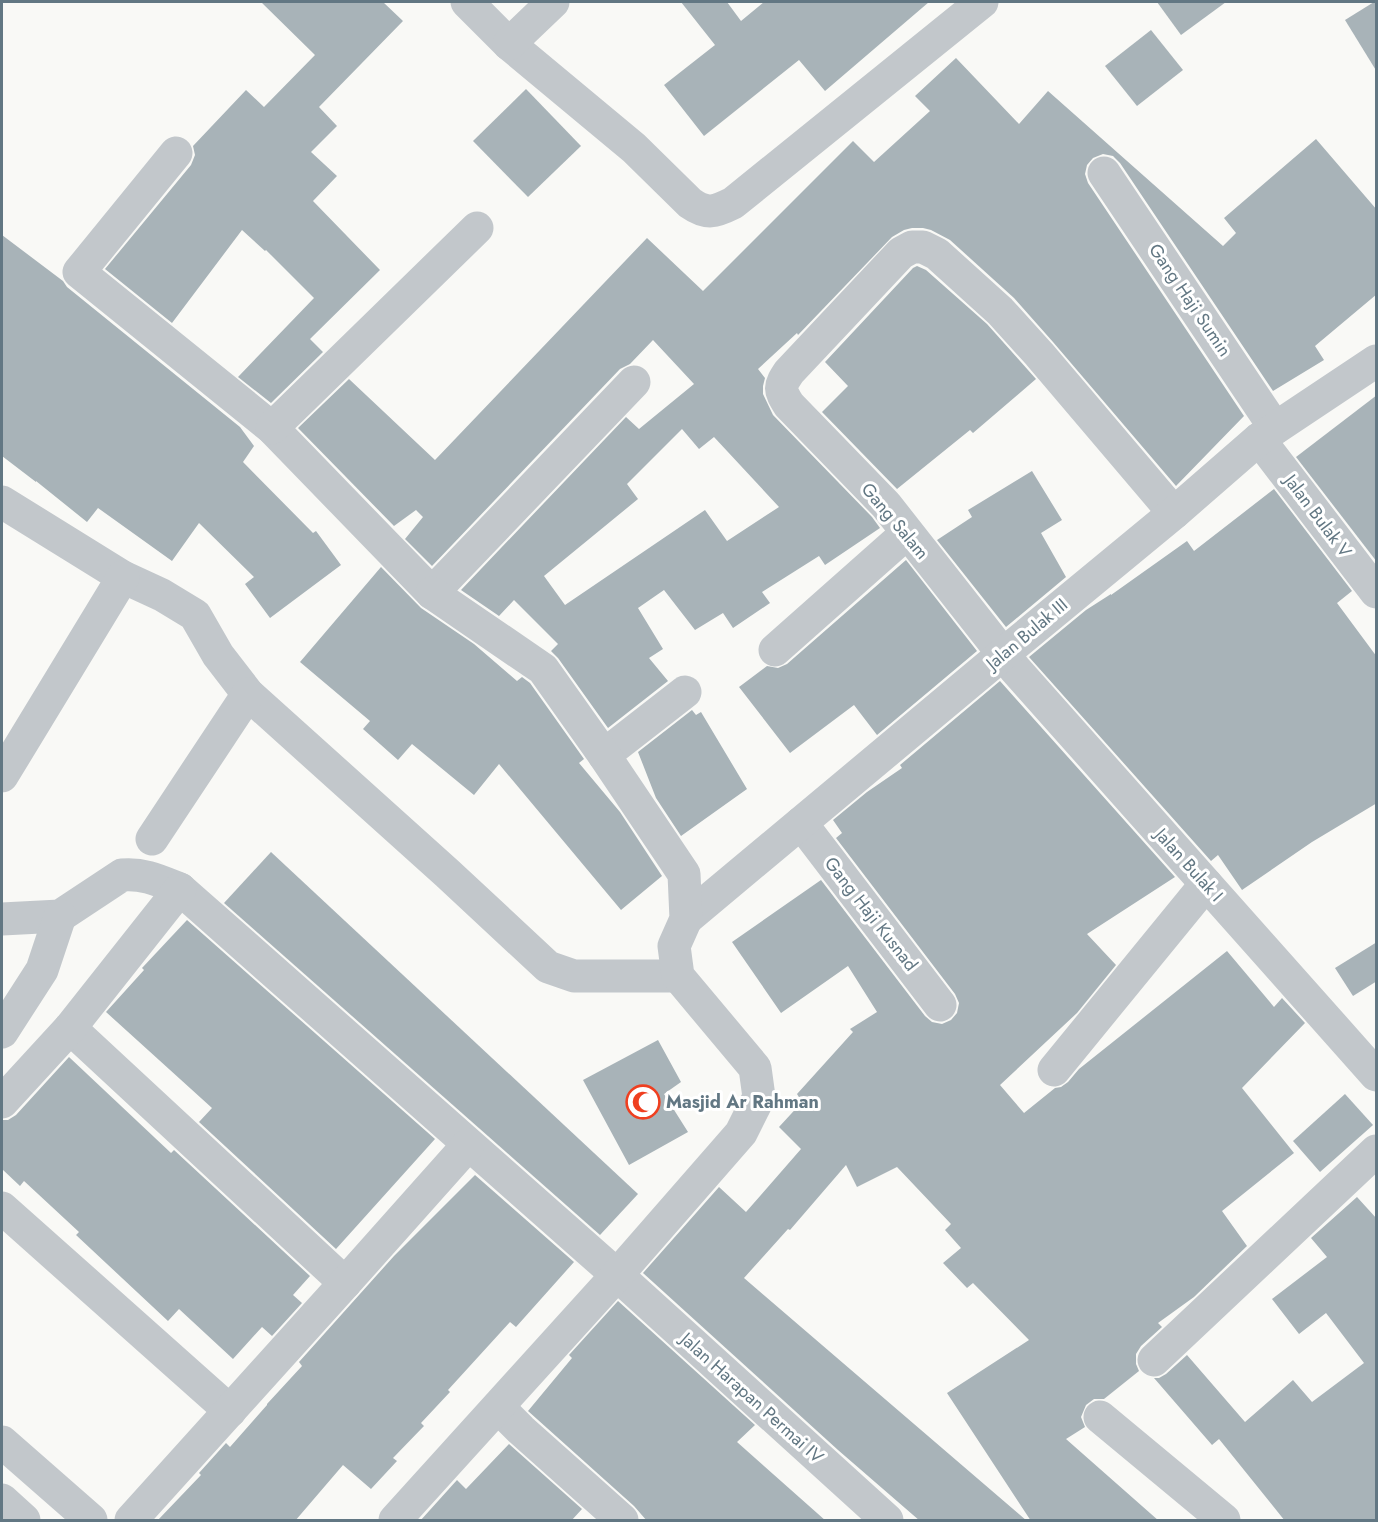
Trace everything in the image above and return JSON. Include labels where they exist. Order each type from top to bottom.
[{"type":"street","points":[[467,2],[509,44],[634,148],[690,203],[706,212],[719,210],[733,203],[982,2]]},
{"type":"street","points":[[509,44],[553,2]]},
{"type":"street","points":[[176,153],[79,272],[273,428],[432,592],[543,669],[684,874],[686,919],[674,946],[678,976],[755,1068],[759,1097],[741,1133],[396,1521]]},
{"type":"street","name":"Gang Haji Sumin","points":[[1104,173],[1267,433]]},
{"type":"street","points":[[273,428],[477,228]]},
{"type":"street","name":"Gang Salam","points":[[1002,655],[886,505],[789,405],[781,393],[781,384],[789,372],[901,253],[912,247],[923,247],[937,254],[1000,311],[1174,513]]},
{"type":"street","name":"Jalan Bulak III","points":[[686,919],[1267,433],[1377,361]]},
{"type":"street","points":[[432,592],[634,382]]},
{"type":"street","name":"Jalan Bulak V","points":[[1267,433],[1377,592]]},
{"type":"street","points":[[2,502],[123,577],[162,595],[195,615],[218,655],[248,694],[548,967],[574,976],[678,976]]},
{"type":"street","points":[[775,650],[907,533]]},
{"type":"street","points":[[2,776],[123,577]]},
{"type":"street","name":"Jalan Bulak I","points":[[1002,655],[1377,1075]]},
{"type":"street","points":[[604,755],[685,692]]},
{"type":"street","points":[[152,838],[248,694]]},
{"type":"street","name":"Gang Haji Kusnad","points":[[801,823],[940,1005]]},
{"type":"street","name":"Jalan Harapan Permai IV","points":[[60,916],[122,875],[134,874],[150,877],[180,889],[617,1275],[887,1521]]},
{"type":"street","points":[[1054,1070],[1206,884]]},
{"type":"street","points":[[2,1102],[70,1028],[180,889]]},
{"type":"street","points":[[2,919],[60,916],[42,970],[2,1032]]},
{"type":"street","points":[[70,1028],[345,1283]]},
{"type":"street","points":[[130,1521],[468,1144]]},
{"type":"street","points":[[1154,1360],[1377,1151]]},
{"type":"street","points":[[2,1208],[230,1411]]},
{"type":"street","points":[[498,1407],[622,1521]]},
{"type":"street","points":[[1100,1417],[1224,1521]]},
{"type":"street","points":[[2,1442],[90,1521]]},
{"type":"street","points":[[2,1500],[24,1521]]},
{"type":"building","points":[[261,2],[383,2],[403,21],[319,107],[337,126],[311,152],[337,176],[313,201],[380,270],[310,339],[323,352],[271,403],[238,377],[314,298],[266,250],[242,230],[172,323],[105,269],[191,165],[195,155],[193,146],[246,90],[264,107],[315,55]]},
{"type":"building","points":[[681,2],[727,2],[741,21],[764,2],[929,2],[825,91],[799,60],[704,136],[664,85],[715,45]]},
{"type":"building","points":[[1157,2],[1226,2],[1181,35]]},
{"type":"building","points":[[1377,2],[1377,72],[1345,20]]},
{"type":"building","points":[[1151,30],[1183,70],[1137,106],[1105,66]]},
{"type":"building","points":[[956,58],[1019,124],[1048,91],[1223,246],[1236,233],[1224,218],[1316,139],[1377,210],[1377,294],[1315,346],[1324,360],[1273,391],[1120,163],[1113,156],[1103,154],[1093,158],[1087,165],[1085,174],[1088,183],[1244,416],[1176,486],[1014,298],[950,240],[923,228],[904,230],[892,237],[798,335],[797,333],[758,369],[765,378],[763,394],[773,415],[880,528],[825,565],[819,556],[762,592],[770,603],[733,628],[723,613],[695,630],[664,590],[638,608],[663,649],[649,658],[668,681],[608,728],[551,651],[558,644],[514,600],[499,616],[461,590],[626,417],[639,429],[694,384],[653,340],[630,364],[620,369],[432,566],[405,539],[423,517],[416,510],[394,526],[298,428],[349,379],[435,460],[647,238],[703,291],[853,141],[874,162],[930,111],[915,96]],"holes":[[[682,429],[699,449],[714,437],[779,507],[727,541],[705,510],[565,605],[544,576],[638,499],[627,484]]]},
{"type":"building","points":[[526,89],[581,146],[528,197],[473,141]]},
{"type":"building","points":[[2,235],[63,281],[67,287],[240,427],[254,446],[243,462],[313,533],[316,531],[341,565],[270,618],[245,584],[254,577],[199,523],[172,561],[98,508],[87,522],[2,456]]},
{"type":"building","points":[[917,266],[926,270],[987,324],[1036,379],[973,433],[970,430],[897,489],[822,412],[848,386],[825,362]]},
{"type":"building","points":[[1377,395],[1377,562],[1296,457]]},
{"type":"building","points":[[1032,471],[1062,520],[1041,533],[1066,577],[1006,627],[937,540],[972,517],[968,510]]},
{"type":"building","points":[[1274,489],[1352,591],[1337,603],[1377,657],[1377,803],[1312,842],[1242,890],[1218,855],[1211,861],[1029,657],[1086,610],[1187,541],[1194,551]]},
{"type":"building","points":[[906,560],[977,651],[877,735],[854,705],[790,753],[739,687],[767,666],[778,668],[787,664]]},
{"type":"building","points":[[381,567],[421,608],[474,644],[517,681],[522,677],[530,683],[584,759],[579,763],[620,812],[662,876],[621,910],[499,764],[474,795],[412,744],[398,760],[363,729],[370,721],[300,662]]},
{"type":"building","points":[[1000,681],[1175,877],[1087,934],[1116,965],[1077,1013],[1000,1085],[1024,1113],[1055,1088],[1068,1082],[1079,1069],[1227,951],[1274,1007],[1282,998],[1305,1023],[1242,1088],[1294,1153],[1222,1211],[1247,1246],[1194,1297],[1158,1323],[1162,1327],[1141,1346],[1136,1354],[1139,1371],[1104,1399],[1094,1399],[1086,1405],[1081,1417],[1085,1427],[1066,1439],[1159,1521],[1031,1521],[947,1393],[1029,1340],[973,1283],[967,1288],[943,1263],[961,1248],[945,1230],[951,1224],[897,1167],[857,1187],[846,1165],[790,1230],[788,1229],[744,1278],[1027,1521],[920,1521],[643,1273],[719,1187],[746,1212],[801,1149],[779,1127],[802,1102],[797,1094],[853,1032],[850,1029],[877,1012],[848,966],[781,1013],[732,942],[821,880],[925,1016],[932,1022],[942,1024],[951,1020],[957,1013],[959,1003],[955,994],[836,838],[842,833],[833,820],[867,792],[902,768],[900,765]]},
{"type":"building","points":[[692,710],[696,715],[701,712],[747,789],[681,836],[656,798],[638,752]]},
{"type":"building","points":[[271,852],[638,1194],[600,1235],[224,903]]},
{"type":"building","points":[[187,920],[435,1139],[336,1249],[199,1122],[212,1108],[106,1012],[144,970],[142,968]]},
{"type":"building","points":[[1377,942],[1377,981],[1353,996],[1335,968]]},
{"type":"building","name":"Masjid Ar Rahman","points":[[658,1040],[681,1082],[664,1094],[688,1132],[629,1165],[583,1080]]},
{"type":"building","points":[[69,1057],[171,1153],[174,1150],[310,1276],[293,1295],[302,1303],[272,1336],[262,1327],[233,1359],[179,1309],[168,1321],[76,1235],[79,1232],[24,1181],[20,1186],[2,1169],[2,1120],[8,1120],[16,1115]]},
{"type":"building","points":[[1345,1094],[1373,1125],[1320,1172],[1293,1141]]},
{"type":"building","points":[[475,1175],[574,1262],[516,1327],[510,1322],[448,1390],[450,1392],[421,1423],[424,1426],[393,1458],[397,1461],[371,1489],[343,1465],[295,1521],[157,1521],[201,1475],[199,1473],[226,1443],[230,1447],[302,1366],[299,1362],[394,1256]]},
{"type":"building","points":[[1357,1197],[1377,1219],[1377,1521],[1285,1521],[1219,1439],[1212,1445],[1154,1378],[1166,1374],[1187,1355],[1245,1422],[1293,1380],[1312,1402],[1364,1363],[1326,1313],[1299,1334],[1272,1299],[1327,1257],[1311,1238]]},
{"type":"building","points":[[618,1301],[755,1425],[737,1442],[826,1521],[647,1521],[634,1506],[528,1411],[572,1358],[569,1355]]},
{"type":"building","points":[[509,1444],[582,1509],[571,1521],[420,1521],[457,1480],[466,1489]]},
{"type":"place","name":"Masjid Ar Rahman","points":[[643,1102]]}]
